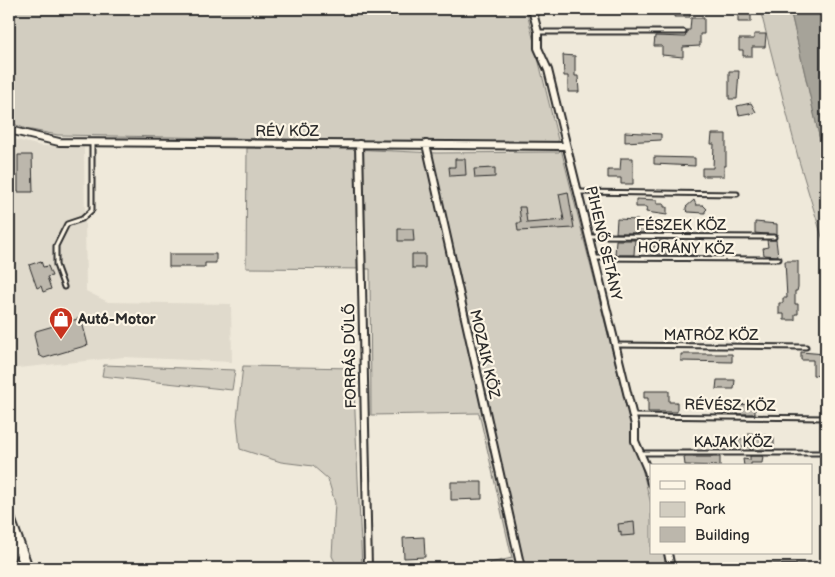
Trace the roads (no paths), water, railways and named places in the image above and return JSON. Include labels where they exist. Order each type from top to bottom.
[{"type":"main road","points":[[9,518],[26,568]]},
{"type":"street","name":"PIHENŐ SÉTÁNY","points":[[532,9],[538,32],[538,48],[548,70],[635,424],[635,442],[650,470]]},
{"type":"street","name":"RÉV KÖZ","points":[[9,130],[59,142],[566,146]]},
{"type":"street","name":"FORRÁS DŰLŐ","points":[[359,144],[368,568]]},
{"type":"street","name":"MOZAIK KÖZ","points":[[426,144],[522,568]]},
{"type":"street","points":[[9,560],[13,548],[14,535]]},
{"type":"street","points":[[668,554],[671,567]]},
{"type":"lane","points":[[538,32],[684,32]]},
{"type":"lane","points":[[64,287],[56,265],[56,246],[67,224],[82,218],[92,210],[92,142]]},
{"type":"lane","points":[[579,192],[737,194]]},
{"type":"lane","name":"FÉSZEK KÖZ","points":[[589,236],[774,237]]},
{"type":"lane","name":"HORÁNY KÖZ","points":[[594,258],[779,259]]},
{"type":"lane","name":"MATRÓZ KÖZ","points":[[615,345],[806,347]]},
{"type":"lane","name":"RÉVÉSZ KÖZ","points":[[633,416],[826,418]]},
{"type":"lane","name":"KAJAK KÖZ","points":[[640,452],[826,453]]},
{"type":"lane","points":[[671,567],[826,568]]},
{"type":"place","name":"Autó-Motor","points":[[61,340]]}]
